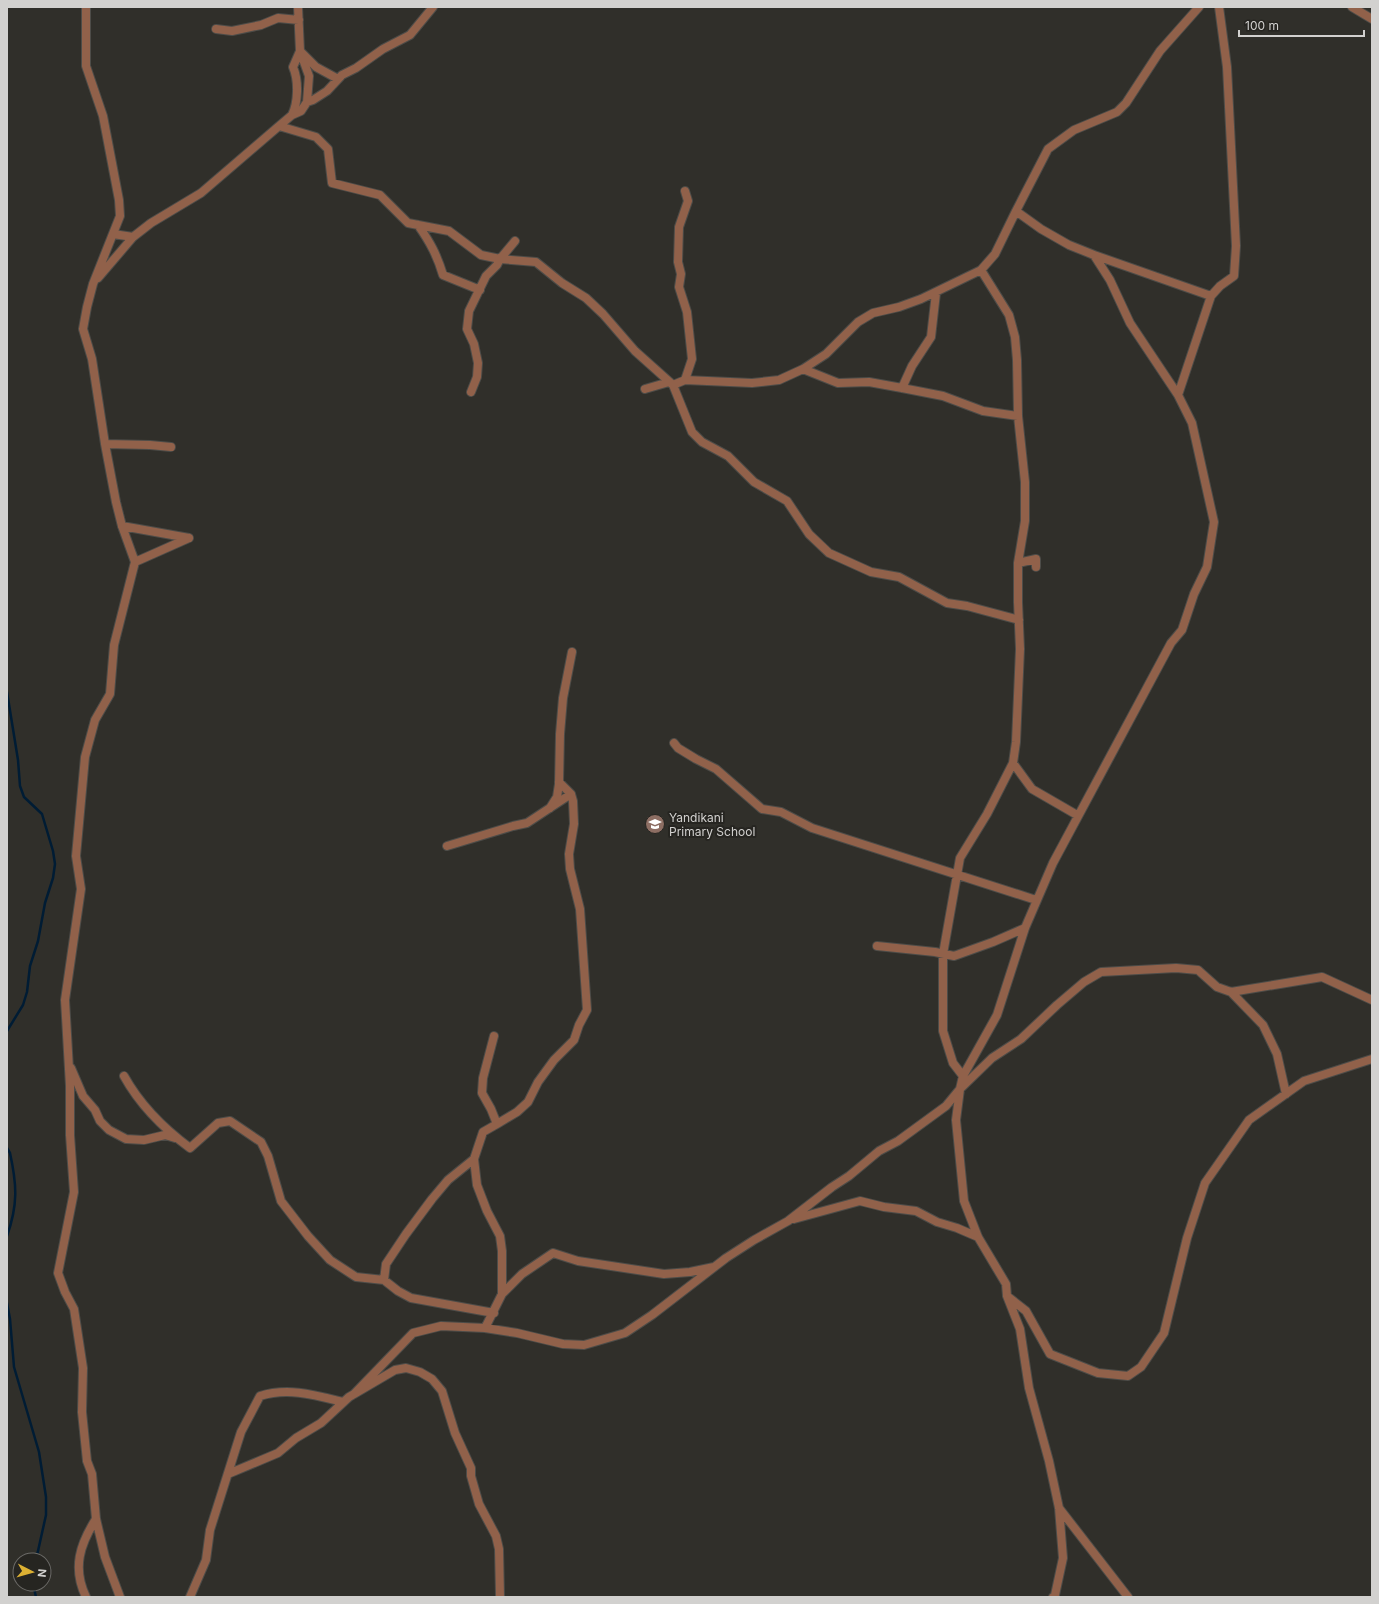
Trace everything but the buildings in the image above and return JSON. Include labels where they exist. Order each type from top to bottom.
[{"type":"street","points":[[86,7],[86,66],[103,116],[119,200],[120,216],[93,284],[86,307],[83,329],[92,358],[105,444],[122,526],[135,562],[114,645],[110,694],[95,720],[85,757],[76,856],[81,889],[65,1000],[69,1065],[70,1134],[74,1192],[58,1273],[65,1292],[74,1309],[83,1368],[82,1412],[87,1462],[92,1474],[96,1519],[105,1557],[120,1597]]},
{"type":"street","points":[[93,284],[133,237],[151,223],[200,193],[292,115],[301,111],[307,102],[309,76],[300,52],[298,7]]},
{"type":"street","points":[[307,102],[314,100],[338,79],[383,49],[410,35],[433,7]]},
{"type":"street","points":[[645,389],[685,380],[752,383],[779,380],[803,369],[826,354],[858,322],[873,313],[899,307],[936,293],[981,270],[996,254],[1016,211],[1048,150],[1074,130],[1117,112],[1126,103],[1160,51],[1199,7]]},
{"type":"street","points":[[1178,395],[1211,296],[1220,286],[1234,276],[1236,246],[1227,66],[1219,7]]},
{"type":"street","points":[[1352,7],[1372,19]]},
{"type":"street","points":[[216,29],[232,31],[261,26],[278,18],[299,20]]},
{"type":"street","points":[[300,52],[316,67],[338,79]]},
{"type":"street","points":[[292,115],[296,107],[296,74],[293,67],[300,52]]},
{"type":"street","points":[[279,126],[316,137],[328,149],[332,184],[380,195],[408,223],[449,231],[481,255],[500,259],[536,262],[562,283],[586,298],[603,314],[635,351],[671,384],[692,432],[702,442],[728,456],[754,482],[787,501],[809,534],[829,553],[871,572],[899,577],[947,603],[968,606],[1019,620]]},
{"type":"street","points":[[685,191],[688,201],[679,228],[678,262],[681,274],[679,287],[687,312],[692,359],[685,380]]},
{"type":"street","points":[[1016,211],[1041,229],[1069,245],[1211,296]]},
{"type":"street","points":[[418,225],[438,256],[443,275],[480,290]]},
{"type":"street","points":[[113,234],[133,237]]},
{"type":"street","points":[[471,392],[477,377],[478,363],[474,344],[467,329],[469,311],[486,276],[497,265],[515,241]]},
{"type":"street","points":[[1054,1596],[1063,1558],[1059,1508],[1049,1461],[1029,1388],[1020,1329],[1007,1296],[1006,1284],[978,1237],[964,1201],[956,1120],[960,1089],[963,1076],[998,1015],[1025,928],[1053,863],[1106,762],[1120,740],[1172,643],[1182,630],[1194,594],[1207,567],[1214,522],[1192,423],[1178,395],[1130,323],[1110,280],[1094,255]]},
{"type":"street","points":[[963,1076],[952,1063],[943,1031],[943,954],[960,858],[987,814],[1013,763],[1016,742],[1020,649],[1018,563],[1025,521],[1025,482],[1018,416],[1015,337],[1009,315],[981,270]]},
{"type":"street","points":[[902,388],[912,366],[931,337],[936,293]]},
{"type":"street","points":[[803,369],[838,383],[869,382],[902,388],[943,396],[983,411],[1018,416]]},
{"type":"street","points":[[105,444],[171,447]]},
{"type":"street","points":[[122,526],[189,538],[135,562]]},
{"type":"street","points":[[1018,563],[1036,559],[1036,567]]},
{"type":"street","points":[[550,808],[557,797],[560,782],[561,720],[563,698],[572,652]]},
{"type":"street","points":[[674,743],[678,748],[716,769],[762,809],[781,812],[812,828],[1036,900]]},
{"type":"street","points":[[1013,763],[1032,789],[1077,815]]},
{"type":"street","points":[[502,1294],[502,1251],[500,1236],[487,1211],[477,1185],[474,1159],[482,1132],[517,1112],[528,1102],[538,1082],[554,1060],[574,1040],[587,1010],[580,909],[569,854],[574,824],[571,794],[560,782]]},
{"type":"street","points":[[447,846],[527,823],[571,794]]},
{"type":"street","points":[[876,946],[935,952],[954,956],[993,942],[1025,928]]},
{"type":"street","points":[[354,1394],[413,1333],[441,1326],[485,1328],[517,1333],[563,1344],[584,1345],[625,1333],[726,1258],[788,1221],[832,1187],[849,1176],[878,1151],[898,1141],[946,1106],[960,1089],[992,1058],[1020,1039],[1084,982],[1101,972],[1176,968],[1198,970],[1217,987],[1232,992],[1322,977],[1372,1000]]},
{"type":"street","points":[[1232,992],[1263,1025],[1277,1054],[1286,1094]]},
{"type":"street","points":[[494,1036],[483,1078],[482,1093],[497,1124]]},
{"type":"street","points":[[1007,1296],[1026,1310],[1050,1354],[1098,1373],[1128,1376],[1141,1367],[1164,1333],[1187,1238],[1205,1183],[1249,1120],[1304,1081],[1372,1059]]},
{"type":"street","points":[[69,1065],[83,1096],[95,1110],[100,1121],[109,1130],[126,1139],[144,1140],[165,1135],[177,1139]]},
{"type":"street","points":[[124,1076],[134,1095],[150,1113],[177,1139],[190,1148],[218,1123],[230,1121],[261,1142],[268,1156],[281,1201],[308,1236],[330,1260],[356,1277],[384,1280],[398,1291],[411,1298],[494,1313]]},
{"type":"street","points":[[384,1280],[386,1264],[432,1199],[448,1180],[474,1159]]},
{"type":"street","points":[[788,1221],[860,1201],[884,1207],[916,1211],[937,1222],[957,1228],[978,1237]]},
{"type":"street","points":[[485,1328],[494,1313],[502,1294],[522,1274],[553,1253],[578,1261],[664,1274],[690,1272],[717,1266]]},
{"type":"street","points":[[228,1474],[278,1453],[296,1438],[321,1423],[343,1402],[354,1394],[395,1370],[406,1368],[420,1372],[432,1379],[440,1388],[455,1433],[471,1468],[471,1476],[479,1504],[496,1536],[500,1549],[500,1597]]},
{"type":"street","points":[[190,1597],[206,1560],[210,1530],[242,1432],[260,1396],[273,1392],[305,1392],[343,1402]]},
{"type":"street","points":[[1059,1508],[1128,1597]]},
{"type":"street","points":[[86,1597],[79,1571],[79,1554],[86,1535],[96,1519]]},
{"type":"waterway","points":[[7,692],[18,760],[20,786],[24,797],[42,814],[53,851],[55,864],[53,878],[45,903],[38,941],[30,966],[27,992],[23,1005],[7,1031]]},
{"type":"waterway","points":[[7,1148],[10,1153],[15,1185],[15,1205],[7,1236]]},
{"type":"waterway","points":[[7,1303],[10,1319],[14,1367],[39,1452],[46,1497],[46,1515],[38,1552]]},
{"type":"waterway","points":[[35,1592],[36,1597]]},
{"type":"place","name":"Yandikani Primary School","points":[[655,824]]}]
